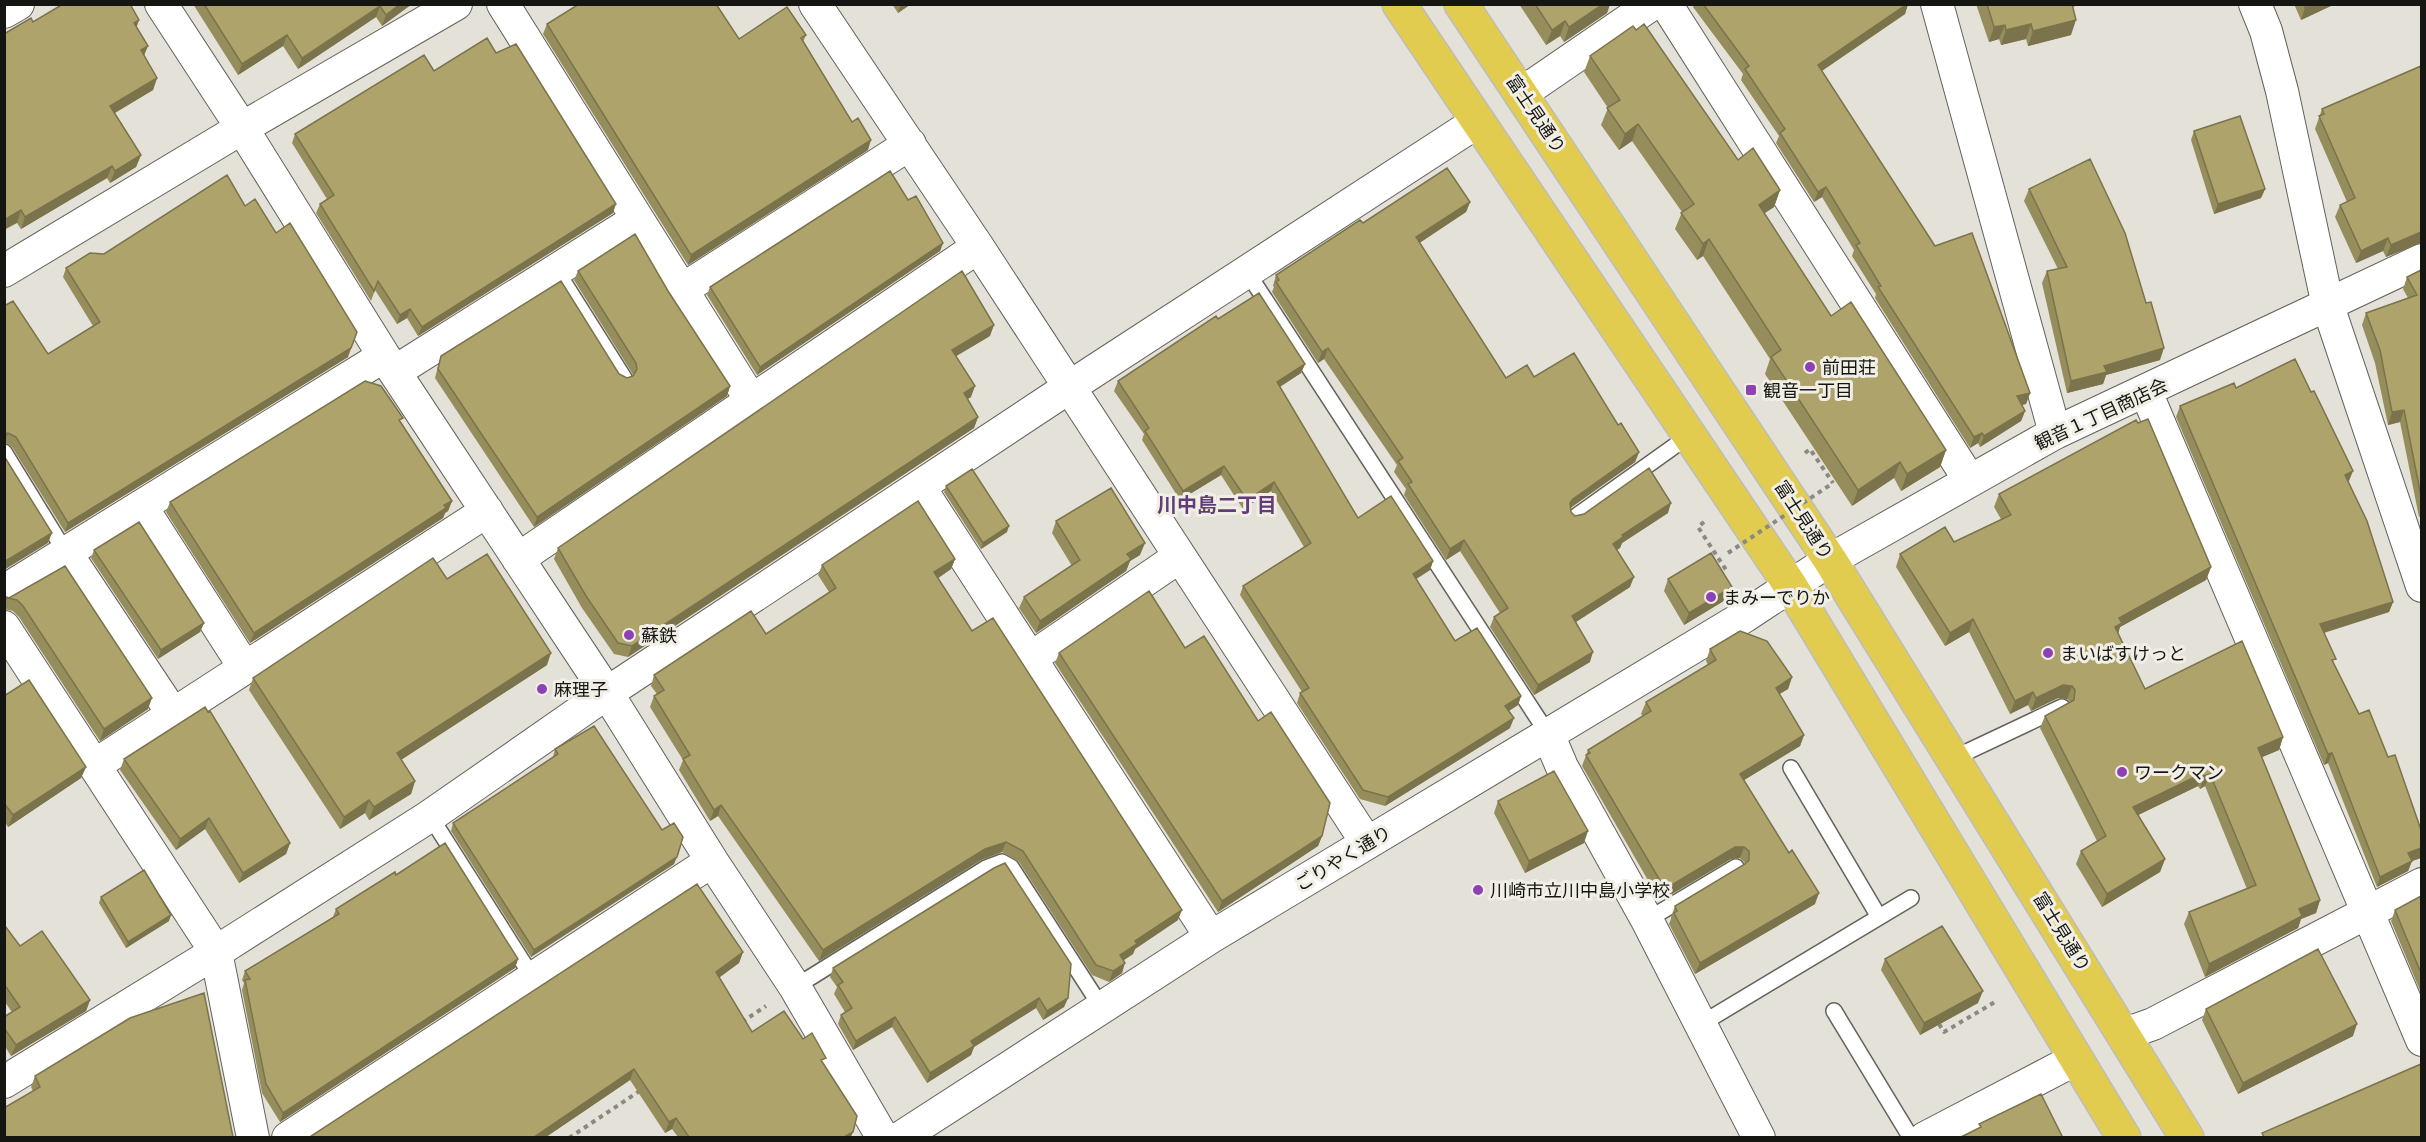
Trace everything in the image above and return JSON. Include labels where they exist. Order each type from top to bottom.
[{"type":"highway","points":[[1399,4],[1790,585],[2124,1137]]},
{"type":"highway","name":"富士見通り","points":[[1461,4],[1830,560],[2187,1137]]},
{"type":"street","points":[[4,12],[18,4]]},
{"type":"street","points":[[161,4],[390,364],[607,693],[712,861],[795,987],[883,1137]]},
{"type":"street","points":[[4,271],[242,128],[456,4]]},
{"type":"street","points":[[503,4],[680,291],[751,400]]},
{"type":"street","points":[[815,4],[978,247],[1367,843]]},
{"type":"street","points":[[1522,93],[1652,4]]},
{"type":"street","points":[[1666,4],[1970,481]]},
{"type":"street","points":[[1937,4],[2055,433]]},
{"type":"street","points":[[2255,4],[2266,31],[2282,91],[2328,306],[2421,586]]},
{"type":"street","points":[[4,1082],[216,952],[430,816],[607,693],[1068,388],[1477,122]]},
{"type":"street","points":[[680,291],[910,144]]},
{"type":"street","points":[[4,591],[141,506],[556,270],[636,220]]},
{"type":"street","points":[[518,560],[978,247]]},
{"type":"street","name":"観音１丁目商店会","points":[[1790,585],[2055,433],[2328,306],[2421,260]]},
{"type":"street","points":[[2146,392],[2421,1040]]},
{"type":"street","points":[[920,488],[1211,937]]},
{"type":"street","points":[[141,506],[245,668]]},
{"type":"street","points":[[95,765],[487,511]]},
{"type":"street","points":[[66,553],[174,714]]},
{"type":"street","points":[[1031,658],[1179,557]]},
{"type":"street","name":"ごりやく通り","points":[[900,1137],[1211,937],[1745,616],[1790,585]]},
{"type":"street","points":[[4,627],[216,952],[253,1137]]},
{"type":"street","points":[[1548,734],[1562,767],[1647,920],[1759,1137]]},
{"type":"street","points":[[288,1137],[712,861]]},
{"type":"street","points":[[2125,1034],[2153,1024],[2421,884]]},
{"type":"street","points":[[1925,1137],[1979,1104],[2076,1059]]},
{"type":"lane","points":[[556,270],[624,378]]},
{"type":"lane","points":[[1247,272],[1548,734]]},
{"type":"lane","points":[[1575,517],[1690,435]]},
{"type":"lane","points":[[4,452],[66,553]]},
{"type":"lane","points":[[1954,758],[2062,707]]},
{"type":"lane","points":[[1791,768],[1879,917]]},
{"type":"lane","points":[[430,816],[533,978]]},
{"type":"lane","points":[[795,987],[986,868],[1002,862],[1011,867],[1102,1008]]},
{"type":"lane","points":[[1647,920],[1736,867]]},
{"type":"lane","points":[[1701,1024],[1911,898]]},
{"type":"lane","points":[[1834,1011],[1911,1137]]},
{"type":"path","points":[[1728,553],[1833,483],[1810,449],[1803,455]]},
{"type":"path","points":[[735,1027],[795,987]]},
{"type":"path","points":[[1939,1024],[1944,1032],[1995,1002]]},
{"type":"path","points":[[569,1137],[647,1085]]},
{"type":"building","points":[[63,4],[130,4],[139,20],[134,23],[148,46],[141,50],[157,78],[110,106],[141,155],[115,171],[112,166],[25,217],[21,210],[4,220],[4,34],[31,18],[33,22]]},
{"type":"building","points":[[204,4],[400,4],[386,15],[380,6],[302,58],[287,35],[242,64]]},
{"type":"building","points":[[579,4],[716,4],[739,39],[787,7],[806,35],[801,38],[852,122],[858,118],[871,140],[691,255],[547,24]]},
{"type":"building","points":[[1535,4],[1603,4],[1569,27],[1565,21],[1552,30]]},
{"type":"building","points":[[1703,4],[1907,4],[1818,65],[1935,246],[1972,233],[2030,393],[2017,396],[2025,411],[1984,436],[1982,433],[1974,437],[1878,287],[1881,286],[1856,245],[1860,243],[1826,187],[1818,192],[1780,133],[1785,129],[1745,69],[1749,66]]},
{"type":"building","points":[[1987,4],[2072,4],[2076,20],[2033,31],[2031,24],[2006,30],[2005,25],[1994,27]]},
{"type":"building","points":[[1644,24],[1738,160],[1753,148],[1780,190],[1759,205],[1831,316],[1851,302],[1946,450],[1907,474],[1900,462],[1858,490],[1771,357],[1781,350],[1709,239],[1703,244],[1681,213],[1694,204],[1638,124],[1625,134],[1607,108],[1620,100],[1590,56],[1633,26],[1636,30]]},
{"type":"building","points":[[487,38],[496,53],[516,44],[616,204],[422,327],[410,309],[400,315],[378,281],[374,291],[320,204],[334,195],[295,134],[424,55],[434,71]]},
{"type":"building","points":[[2421,66],[2421,232],[2391,245],[2388,238],[2361,251],[2340,205],[2355,198],[2319,116],[2324,114],[2322,109]]},
{"type":"building","points":[[2240,116],[2265,189],[2218,204],[2194,131]]},
{"type":"building","points":[[2090,159],[2125,233],[2146,303],[2151,302],[2164,348],[2104,366],[2107,372],[2071,381],[2047,271],[2067,267],[2029,189]]},
{"type":"building","points":[[1447,168],[1470,202],[1416,237],[1506,378],[1527,365],[1534,377],[1574,353],[1618,425],[1621,423],[1639,452],[1573,499],[1570,503],[1571,512],[1575,516],[1584,514],[1649,468],[1671,503],[1622,535],[1623,537],[1613,544],[1634,577],[1572,616],[1593,652],[1538,685],[1494,617],[1508,608],[1464,540],[1450,549],[1408,484],[1412,482],[1398,461],[1403,458],[1328,348],[1322,352],[1276,282],[1279,280],[1276,275],[1360,220],[1363,223]]},
{"type":"building","points":[[890,171],[908,200],[916,196],[943,243],[760,367],[710,287]]},
{"type":"building","points":[[227,175],[245,206],[255,199],[276,233],[290,223],[357,332],[351,348],[68,523],[16,437],[8,433],[4,434],[4,306],[13,301],[48,354],[100,322],[66,268],[90,253],[104,254]]},
{"type":"building","points":[[635,234],[668,291],[730,386],[537,517],[438,369],[441,356],[561,281],[619,374],[627,378],[633,376],[637,369],[636,363],[578,271]]},
{"type":"building","points":[[2421,270],[2421,496],[2404,410],[2392,412],[2380,350],[2366,313],[2417,295],[2407,277]]},
{"type":"building","points":[[962,271],[994,325],[952,350],[975,386],[964,393],[978,417],[632,646],[618,643],[586,596],[558,548]]},
{"type":"building","points":[[1259,293],[1305,364],[1277,382],[1358,518],[1391,496],[1433,561],[1413,574],[1455,641],[1477,628],[1521,696],[1505,706],[1514,718],[1388,797],[1363,790],[1300,693],[1309,688],[1243,586],[1311,543],[1274,482],[1247,500],[1224,466],[1183,491],[1145,431],[1149,428],[1118,381],[1216,316],[1218,319]]},
{"type":"building","points":[[2295,359],[2311,392],[2314,391],[2353,471],[2345,475],[2367,521],[2393,602],[2320,624],[2336,659],[2332,660],[2359,714],[2369,710],[2388,757],[2395,755],[2421,830],[2421,848],[2408,853],[2412,861],[2380,877],[2332,753],[2328,754],[2180,406],[2234,383],[2236,388]]},
{"type":"building","points":[[365,381],[381,386],[403,418],[399,420],[452,501],[444,505],[446,508],[254,633],[170,502]]},
{"type":"building","points":[[2148,419],[2211,567],[2119,618],[2122,623],[2115,627],[2145,689],[2242,641],[2283,737],[2258,748],[2320,900],[2299,909],[2302,916],[2209,964],[2189,912],[2256,885],[2210,774],[2204,776],[2203,773],[2133,807],[2165,859],[2107,894],[2081,851],[2106,836],[2045,716],[2074,700],[2075,690],[2072,686],[2063,685],[2036,698],[2033,692],[2015,701],[1973,619],[1950,633],[1900,554],[1945,527],[1954,542],[2011,515],[1999,494],[2136,420],[2138,423]]},
{"type":"building","points":[[4,456],[52,533],[4,562]]},
{"type":"building","points":[[972,469],[1009,526],[983,543],[946,486]]},
{"type":"building","points":[[1111,488],[1145,543],[1127,554],[1131,559],[1040,621],[1024,597],[1080,560],[1056,521]]},
{"type":"building","points":[[918,501],[955,559],[934,572],[972,631],[993,618],[1182,910],[1135,941],[1137,944],[1120,955],[1125,963],[1113,971],[1096,965],[1023,851],[1006,842],[985,849],[823,950],[721,805],[714,810],[683,759],[690,755],[654,696],[664,690],[654,675],[751,611],[766,634],[836,588],[822,565]]},
{"type":"building","points":[[139,522],[204,623],[161,650],[94,550]]},
{"type":"building","points":[[1711,553],[1732,587],[1689,613],[1668,579]]},
{"type":"building","points":[[487,554],[551,653],[397,753],[415,781],[374,807],[369,800],[344,817],[253,678],[433,558],[447,579]]},
{"type":"building","points":[[65,566],[152,698],[104,729],[23,606],[17,600],[4,599],[4,596],[9,598]]},
{"type":"building","points":[[1149,591],[1185,648],[1204,636],[1258,721],[1271,712],[1330,803],[1322,836],[1222,901],[1059,653]]},
{"type":"building","points":[[1740,631],[1767,641],[1792,677],[1776,688],[1804,735],[1740,774],[1789,853],[1792,850],[1819,893],[1700,963],[1674,913],[1677,911],[1675,906],[1745,864],[1749,860],[1749,851],[1744,847],[1735,847],[1665,889],[1586,755],[1590,753],[1588,750],[1651,711],[1646,702],[1716,660],[1710,649]]},
{"type":"building","points":[[29,680],[86,767],[13,815],[4,803],[4,696]]},
{"type":"building","points":[[205,707],[208,712],[210,711],[290,843],[243,873],[209,818],[180,839],[124,759]]},
{"type":"building","points":[[594,726],[662,830],[674,823],[683,837],[677,857],[534,950],[453,823],[558,754],[555,749]]},
{"type":"building","points":[[1554,771],[1588,831],[1529,861],[1498,801]]},
{"type":"building","points":[[445,843],[518,959],[283,1113],[266,1084],[245,980],[250,979],[245,971],[339,914],[336,909],[395,872],[396,875]]},
{"type":"building","points":[[1005,863],[1071,964],[1068,998],[1047,1011],[1039,998],[971,1041],[974,1046],[930,1073],[895,1017],[856,1041],[841,1015],[852,1008],[838,985],[843,982],[833,968]]},
{"type":"building","points":[[144,870],[171,915],[128,942],[101,897]]},
{"type":"building","points":[[697,884],[743,952],[716,972],[752,1032],[784,1011],[803,1039],[812,1033],[826,1058],[821,1060],[857,1116],[853,1132],[844,1137],[689,1137],[676,1118],[669,1122],[634,1069],[534,1137],[311,1136]]},
{"type":"building","points":[[2421,896],[2421,973],[2395,910]]},
{"type":"building","points":[[4,926],[20,946],[42,931],[90,1000],[16,1045],[4,1028],[4,1017],[20,1007],[4,984]]},
{"type":"building","points":[[1942,926],[1983,991],[1924,1023],[1885,959]]},
{"type":"building","points":[[2318,949],[2357,1024],[2243,1083],[2206,1009]]},
{"type":"building","points":[[204,993],[233,1137],[4,1137],[4,1108],[40,1087],[35,1076],[130,1018]]},
{"type":"building","points":[[2421,1064],[2421,1137],[2264,1137],[2262,1133]]},
{"type":"building","points":[[2041,1094],[2062,1136],[1961,1137],[1981,1127],[1979,1124]]},
{"type":"place","name":"前田荘","points":[[1810,367]]},
{"type":"place","name":"観音一丁目","points":[[1751,390]]},
{"type":"place","name":"まみーでりか","points":[[1711,597]]},
{"type":"place","name":"蘇鉄","points":[[629,635]]},
{"type":"place","name":"まいばすけっと","points":[[2048,653]]},
{"type":"place","name":"麻理子","points":[[542,689]]},
{"type":"place","name":"ワークマン","points":[[2122,772]]},
{"type":"place","name":"川崎市立川中島小学校","points":[[1478,890]]},
{"type":"district","name":"川中島二丁目","points":[[1217,505]]}]
